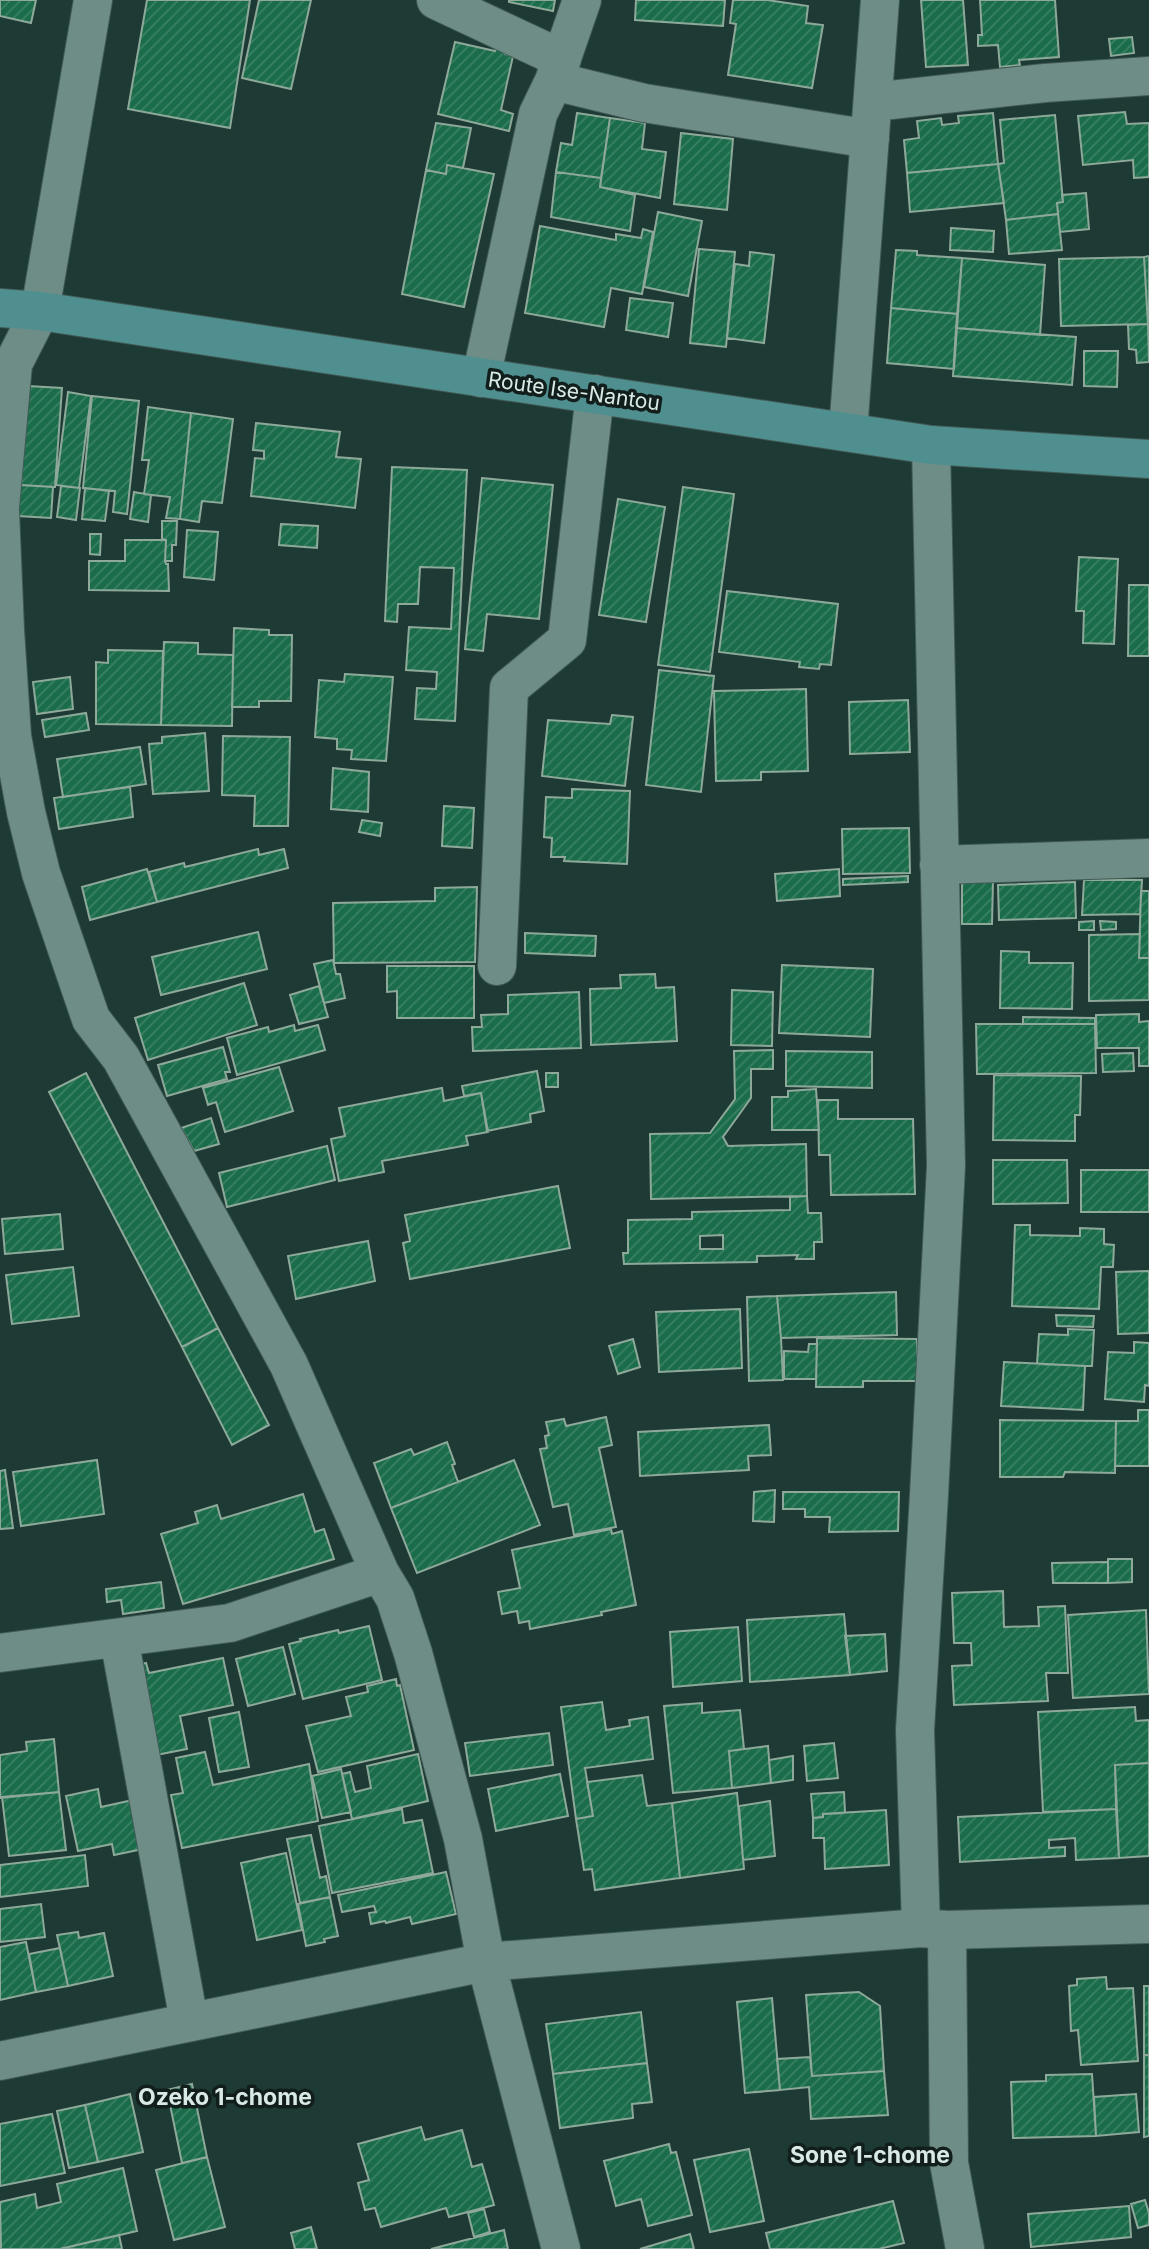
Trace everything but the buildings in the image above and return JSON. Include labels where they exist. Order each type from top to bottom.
[{"type":"main road","name":"Route Ise-Nantou","points":[[0,308],[40,311],[931,445],[1149,459]]},
{"type":"street","points":[[93,0],[40,311],[13,364],[0,509],[11,723],[21,787],[41,873],[91,1019],[121,1058],[289,1365],[380,1573],[395,1598],[413,1653],[463,1839],[486,1962],[561,2249]]},
{"type":"street","points":[[436,0],[558,70],[644,103],[872,120],[1045,83],[1149,76]]},
{"type":"street","points":[[481,378],[538,114],[558,70],[582,0]]},
{"type":"street","points":[[848,432],[880,0]]},
{"type":"street","points":[[497,966],[509,688],[567,640],[595,394]]},
{"type":"street","points":[[931,445],[946,1166],[915,1730],[934,1929],[949,2163],[965,2249]]},
{"type":"street","points":[[939,865],[1149,858]]},
{"type":"street","points":[[0,1653],[230,1623],[380,1573]]},
{"type":"street","points":[[119,1638],[190,2021]]},
{"type":"street","points":[[0,2061],[486,1962],[934,1929],[1149,1924]]},
{"type":"district","name":"Ozeko 1-chome","points":[[225,2097]]},
{"type":"district","name":"Sone 1-chome","points":[[870,2155]]}]
